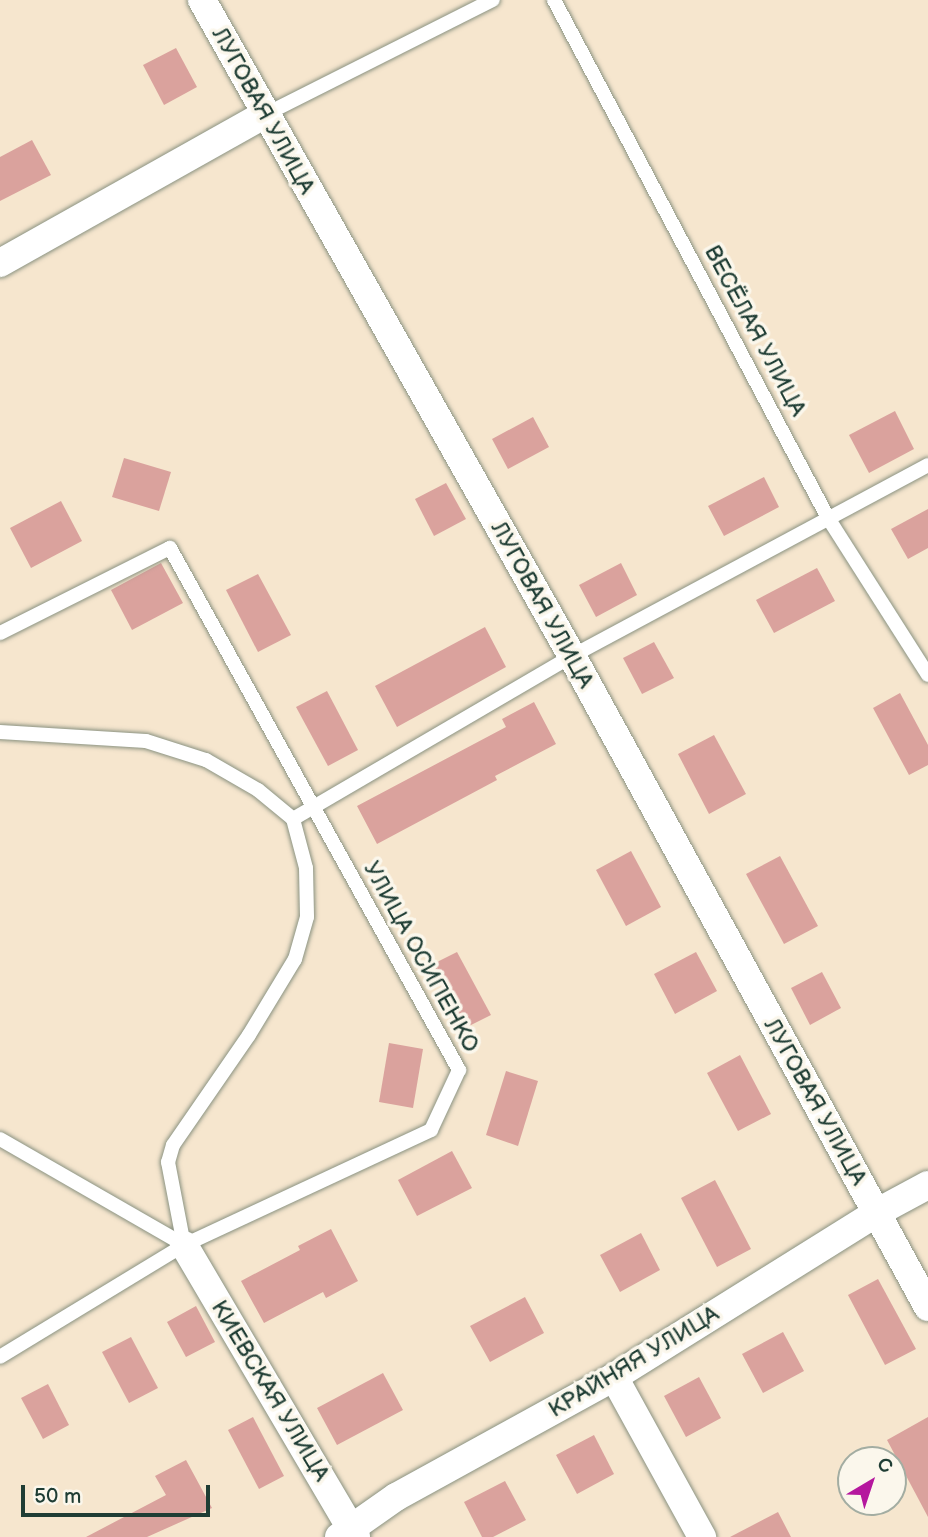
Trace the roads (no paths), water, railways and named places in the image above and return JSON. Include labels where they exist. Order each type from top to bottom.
[{"type":"street","name":"ЛУГОВАЯ УЛИЦА","points":[[202,0],[264,116],[572,656],[928,1307]]},
{"type":"street","points":[[0,263],[264,116]]},
{"type":"street","name":"КРАЙНЯЯ УЛИЦА","points":[[349,1534],[396,1497],[614,1377],[876,1213],[928,1185]]},
{"type":"street","name":"КИЕВСКАЯ УЛИЦА","points":[[184,1245],[349,1534]]},
{"type":"street","points":[[614,1377],[702,1537]]},
{"type":"lane","points":[[264,116],[493,0]]},
{"type":"lane","name":"ВЕСЁЛАЯ УЛИЦА","points":[[554,0],[828,518],[928,675]]},
{"type":"lane","points":[[293,819],[572,656],[928,465]]},
{"type":"lane","name":"УЛИЦА ОСИПЕНКО","points":[[0,633],[170,548],[458,1070],[431,1130],[184,1245],[0,1357]]},
{"type":"lane","points":[[0,732],[146,741],[206,760],[258,790],[293,819],[306,869],[307,917],[295,959],[249,1035],[173,1145],[168,1163],[184,1245]]},
{"type":"lane","points":[[0,1139],[184,1245]]}]
